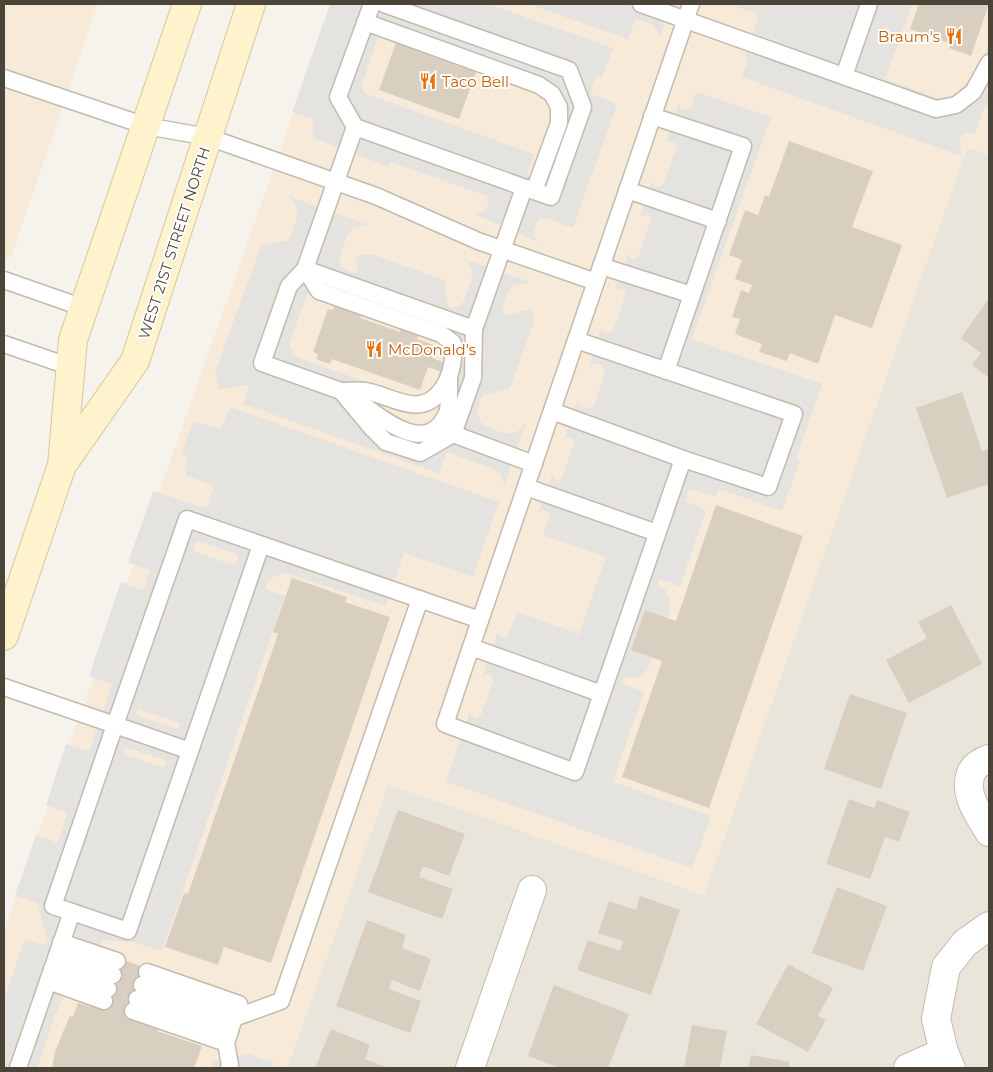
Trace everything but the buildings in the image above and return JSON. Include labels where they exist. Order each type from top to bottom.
[{"type":"main road","name":"WEST 21ST STREET NORTH","points":[[62,465],[73,340],[187,4]]},
{"type":"main road","name":"WEST 21ST STREET NORTH","points":[[4,636],[10,597],[62,465],[135,361],[251,4]]},
{"type":"street","points":[[989,759],[983,760],[973,769],[968,781],[969,795],[989,832]]},
{"type":"street","points":[[470,1068],[532,890]]},
{"type":"street","points":[[908,1068],[948,1060],[936,1019],[946,967],[964,943],[989,926]]},
{"type":"lane","points":[[372,4],[338,96],[355,127],[551,197],[583,107],[568,70],[384,4]]},
{"type":"lane","points":[[641,4],[936,109],[956,105],[973,92],[989,63]]},
{"type":"lane","points":[[683,458],[575,772],[445,724],[691,4]]},
{"type":"lane","points":[[844,76],[870,4]]},
{"type":"lane","points":[[342,391],[370,426],[386,442],[420,453],[453,434],[473,378],[474,329],[502,249],[559,123],[559,107],[552,94],[540,85],[365,22]]},
{"type":"lane","points":[[4,79],[146,126],[208,137],[376,196],[478,241],[596,282]]},
{"type":"lane","points":[[652,116],[743,146],[666,371]]},
{"type":"lane","points":[[305,269],[319,291],[441,334],[453,343],[454,360],[449,378],[448,412],[437,428],[424,434],[408,433],[395,427],[342,391],[262,362],[289,286],[305,269],[355,127]]},
{"type":"lane","points":[[628,190],[718,221]]},
{"type":"lane","points":[[602,266],[692,295]]},
{"type":"lane","points":[[305,269],[474,329]]},
{"type":"lane","points":[[4,280],[84,308]]},
{"type":"lane","points":[[552,411],[768,487],[794,414],[576,340]]},
{"type":"lane","points":[[4,344],[71,367]]},
{"type":"lane","points":[[342,391],[366,391],[401,404],[423,404],[438,396],[449,378]]},
{"type":"lane","points":[[453,434],[534,464]]},
{"type":"lane","points":[[526,488],[657,533]]},
{"type":"lane","points":[[261,545],[128,931],[53,906],[187,519],[480,620]]},
{"type":"lane","points":[[230,1031],[282,1001],[420,599]]},
{"type":"lane","points":[[471,647],[602,694]]},
{"type":"lane","points":[[4,687],[190,751]]},
{"type":"lane","points":[[18,1068],[72,912]]},
{"type":"lane","points":[[55,962],[110,982],[55,962]]},
{"type":"lane","points":[[229,1068],[230,1031],[239,1004],[140,992],[230,1031]]},
{"type":"shaded area","points":[[4,4],[98,4],[12,254],[4,265]]},
{"type":"shaded area","points":[[330,4],[488,4],[613,48],[602,78],[596,76],[590,94],[617,104],[573,228],[546,218],[540,219],[534,231],[534,236],[539,242],[476,215],[485,211],[489,203],[487,196],[391,162],[389,167],[313,138],[313,119],[292,112]],"holes":[[[384,22],[548,80],[563,97],[545,183],[529,177],[527,174],[534,154],[367,94],[361,86]]]},
{"type":"shaded area","points":[[332,4],[989,4],[989,155],[967,147],[704,895],[389,784],[287,1068],[4,1068],[4,930]]},
{"type":"shaded area","points":[[528,4],[671,4],[659,39],[658,33],[652,24],[637,19],[628,39]]},
{"type":"shaded area","points":[[738,4],[912,4],[885,79],[937,98],[946,98],[959,92],[981,65],[989,42],[989,103],[984,107],[975,134],[965,133],[960,138],[961,156],[742,77],[748,61],[745,55],[758,17],[756,13],[737,7]]},
{"type":"shaded area","points":[[696,92],[771,117],[692,339],[822,384],[796,459],[800,460],[782,511],[719,489],[716,497],[692,489],[689,490],[685,501],[706,510],[680,586],[658,579],[658,585],[665,589],[671,605],[667,618],[645,611],[631,650],[652,658],[643,675],[635,678],[627,677],[621,683],[644,692],[613,782],[711,816],[692,868],[446,782],[470,711],[471,716],[476,718],[481,715],[493,681],[492,676],[487,674],[482,677],[498,631],[500,636],[505,638],[508,635],[517,612],[579,634],[606,557],[543,535],[550,516],[548,512],[542,510],[538,514],[552,475],[558,481],[562,478],[574,444],[574,439],[568,437],[564,439],[578,399],[578,404],[587,409],[594,405],[605,373],[602,365],[596,363],[589,367],[602,327],[604,331],[609,333],[613,331],[626,293],[619,288],[615,290],[628,253],[629,257],[635,259],[638,257],[651,220],[650,217],[644,215],[640,217],[652,181],[654,185],[659,187],[663,185],[677,146],[670,141],[666,143],[679,103],[681,108],[686,110],[691,107]]},
{"type":"shaded area","points":[[967,147],[989,155],[989,1068],[287,1068],[388,784],[704,895]]},
{"type":"shaded area","points":[[288,196],[368,225],[353,228],[348,234],[339,259],[341,265],[346,270],[357,273],[356,256],[370,254],[445,280],[447,305],[452,308],[464,301],[472,279],[471,268],[461,258],[530,282],[514,285],[509,290],[502,309],[508,315],[531,309],[534,321],[510,388],[482,396],[477,410],[480,421],[485,426],[506,434],[517,432],[526,422],[503,490],[504,483],[498,471],[447,452],[439,473],[243,404],[249,387],[246,385],[219,390],[215,372],[261,246],[286,241],[290,238],[296,221],[297,211],[295,204]],"holes":[[[312,282],[461,345],[454,385],[426,441],[414,441],[400,438],[388,430],[374,415],[383,388],[299,358],[294,354],[289,344]]]},
{"type":"shaded area","points":[[230,407],[499,502],[473,577],[404,553],[386,606],[287,573],[277,575],[267,581],[266,589],[285,596],[162,951],[133,942],[103,940],[100,944],[101,946],[82,940],[37,1068],[4,1068],[4,1000],[25,939],[42,945],[46,944],[47,939],[37,903],[15,895],[36,835],[58,842],[67,815],[66,812],[46,805],[66,744],[87,751],[90,750],[112,684],[89,676],[121,582],[143,590],[145,589],[150,570],[128,563],[153,491],[202,507],[208,505],[214,486],[187,476],[185,465],[187,458],[182,452],[193,421],[215,428],[220,428]],"holes":[[[198,541],[236,554],[238,558],[236,563],[233,565],[195,552],[193,548]],[[140,709],[178,722],[180,724],[179,728],[177,729],[138,716],[136,713]],[[126,747],[165,760],[167,763],[164,768],[124,754],[123,751]]]},
{"type":"shaded area","points":[[249,1054],[274,1063],[272,1068],[213,1068],[213,1062]]},
{"type":"place","name":"Braum's","points":[[954,36]]},
{"type":"place","name":"Taco Bell","points":[[428,81]]},
{"type":"place","name":"McDonald's","points":[[374,349]]}]
